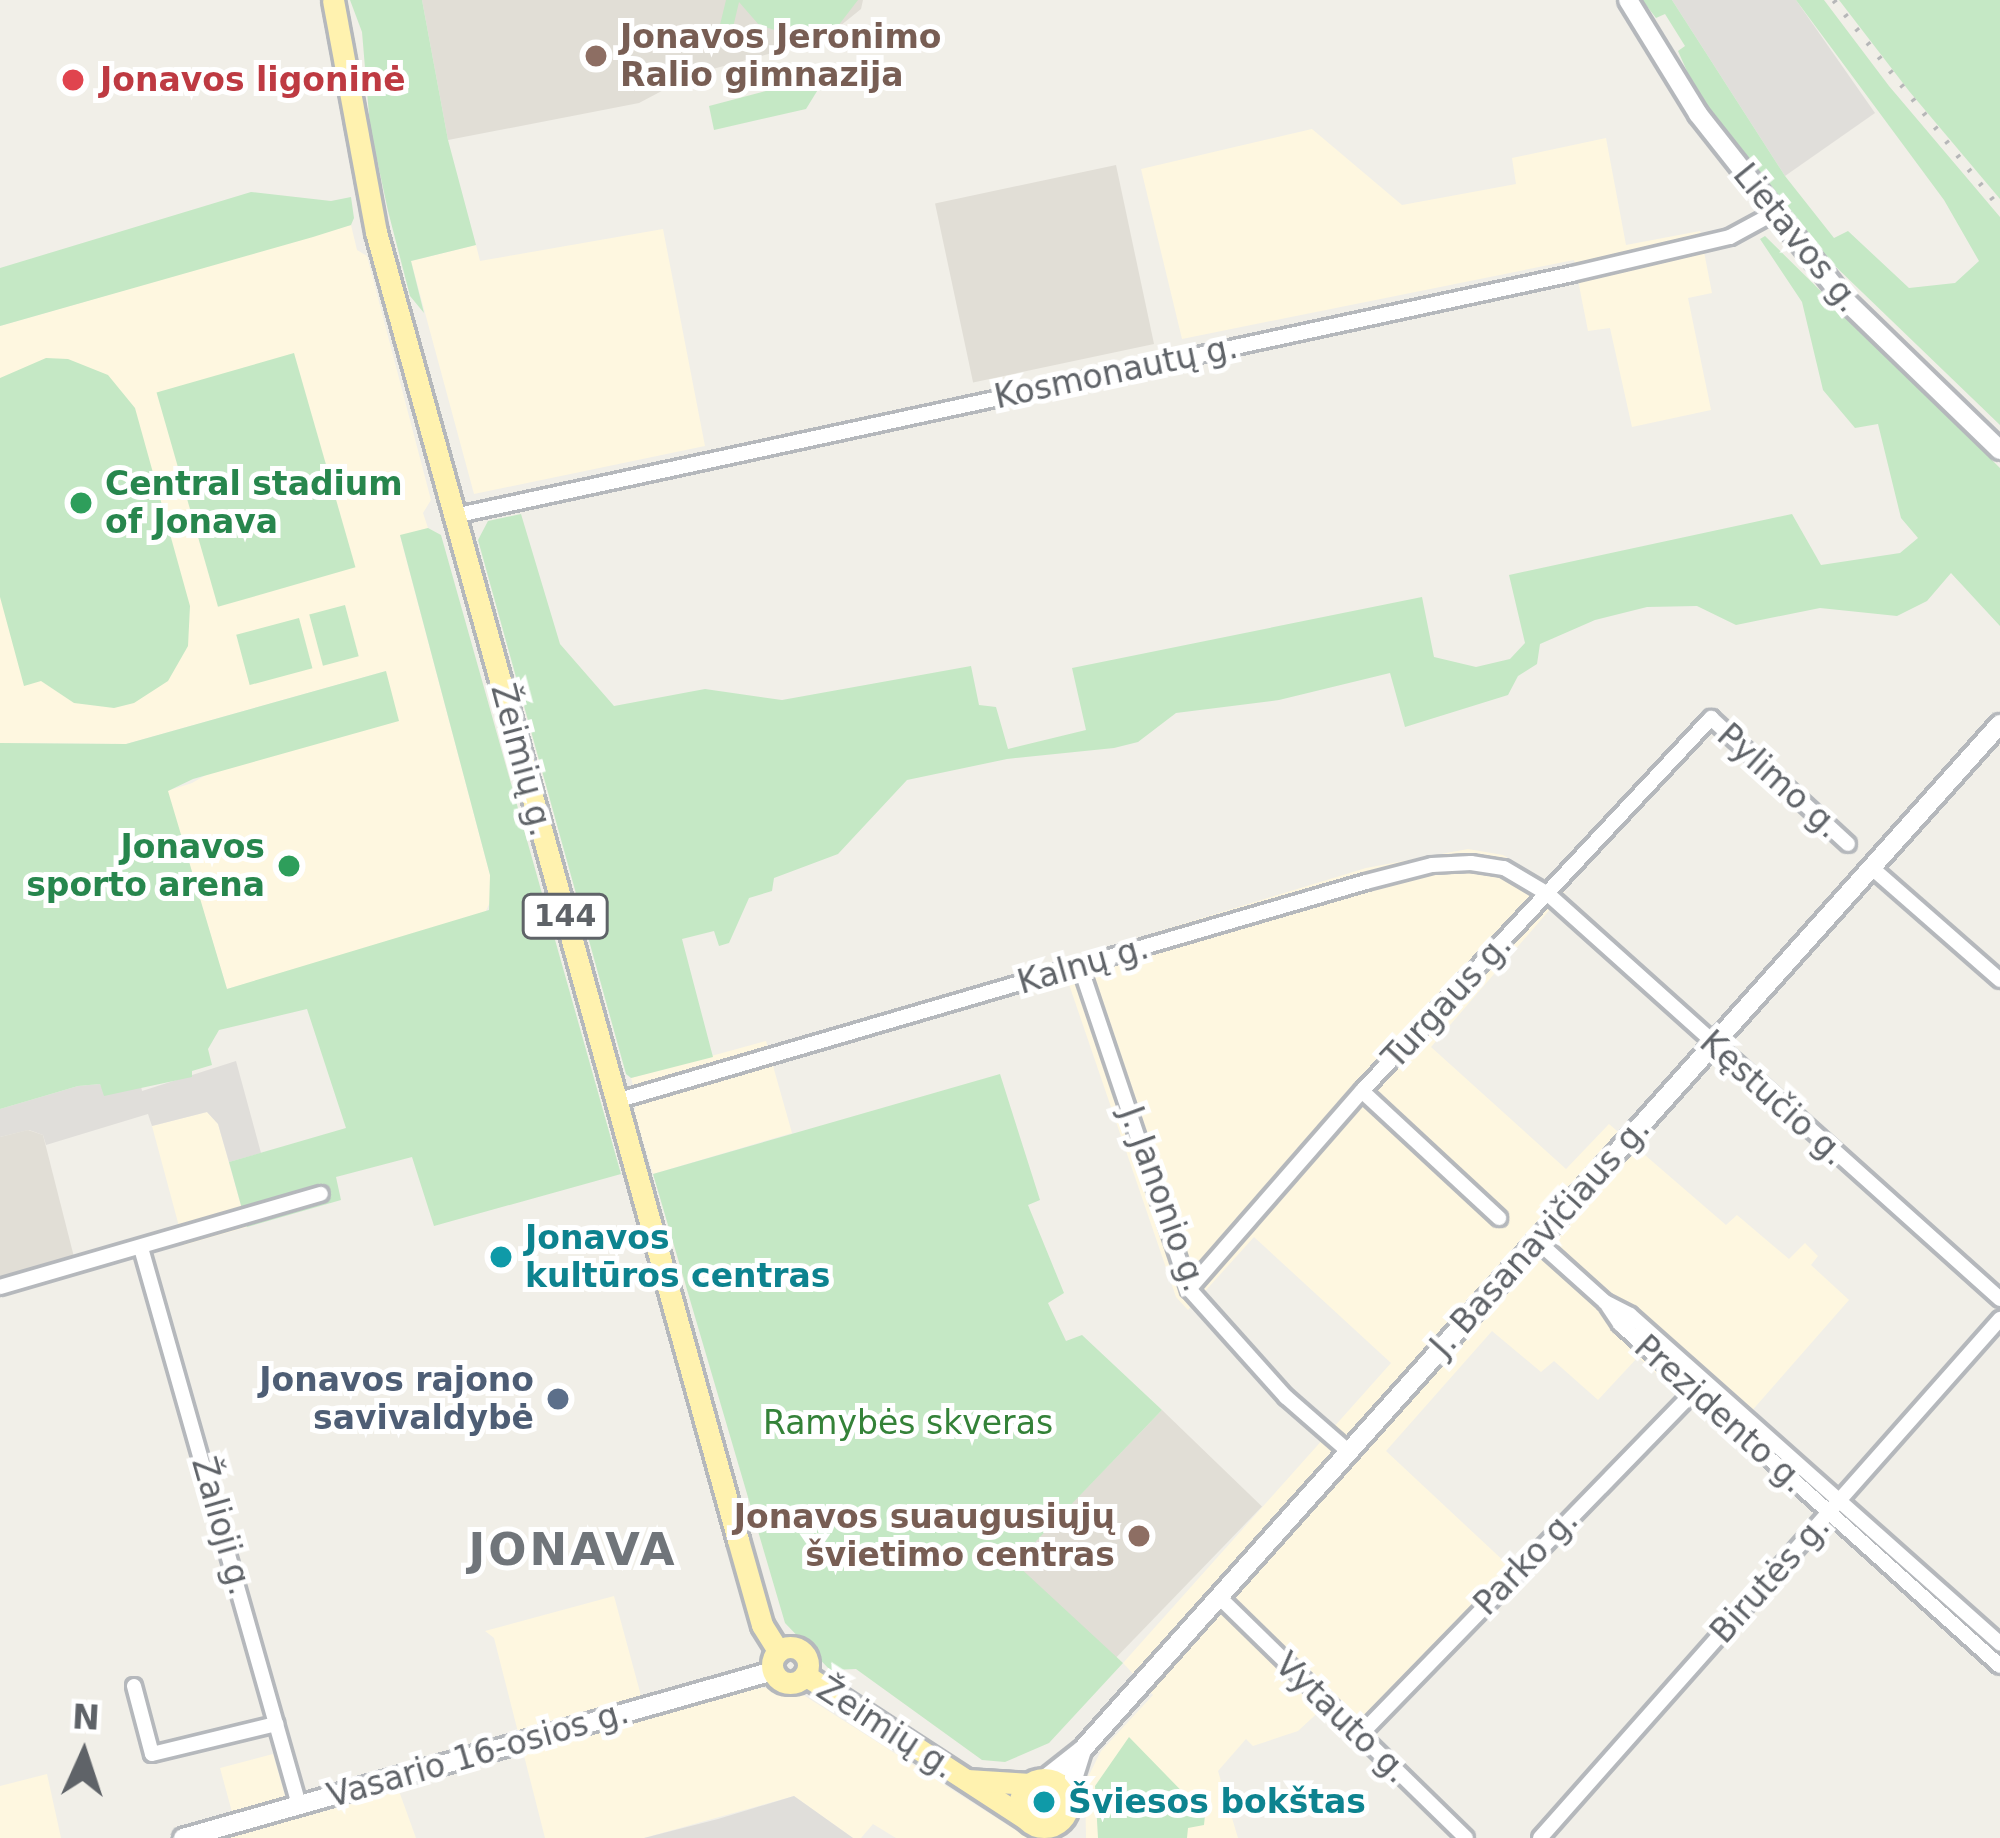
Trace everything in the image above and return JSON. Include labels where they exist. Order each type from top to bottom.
[{"type":"main road","name":"Žeimių g.","points":[[333,0],[363,182],[762,1625],[791,1684],[806,1675],[1036,1828]]},
{"type":"main road","name":"Lietavos g.","points":[[1628,0],[1698,114],[1844,299],[2000,450]]},
{"type":"main road","name":"J. Basanavičiaus g.","points":[[1037,1781],[1082,1750],[2000,724]]},
{"type":"main road","name":"Vasario 16-osios g.","points":[[183,1838],[776,1661]]},
{"type":"main road","name":"J. Basanavičiaus g.","points":[[1066,1806],[1082,1750]]},
{"type":"main road","name":"Žeimių g.","points":[[966,1780],[1037,1781]]},
{"type":"main road","points":[[1066,1806],[1053,1826],[1036,1828],[1019,1803],[1037,1781],[1059,1785],[1066,1806],[1070,1838]]},
{"type":"street","name":"Kosmonautų g.","points":[[454,515],[1566,276],[1730,238],[1774,213]]},
{"type":"street","name":"Pylimo g.","points":[[1711,718],[1848,844]]},
{"type":"street","name":"Turgaus g.","points":[[1190,1289],[1362,1091],[1711,718]]},
{"type":"street","name":"Kalnų g.","points":[[616,1101],[1432,865],[1504,868],[1548,894]]},
{"type":"street","points":[[1871,868],[2000,980]]},
{"type":"street","name":"Kęstučio g.","points":[[1548,894],[2000,1299]]},
{"type":"street","name":"J. Janonio g.","points":[[1080,966],[1190,1289],[1286,1397],[1348,1450]]},
{"type":"street","points":[[1362,1091],[1499,1218]]},
{"type":"street","points":[[0,1287],[321,1194]]},
{"type":"street","name":"Prezidento g.","points":[[1536,1240],[1694,1392],[2000,1644]]},
{"type":"street","name":"Žalioji g.","points":[[141,1248],[299,1805]]},
{"type":"street","name":"Prezidento g.","points":[[1605,1302],[1630,1315],[2000,1666]]},
{"type":"street","name":"Birutės g.","points":[[1540,1838],[2000,1319]]},
{"type":"street","name":"Parko g.","points":[[1360,1735],[1694,1392]]},
{"type":"street","name":"Vytauto g.","points":[[1219,1597],[1466,1838]]},
{"type":"street","points":[[134,1686],[152,1754],[276,1724]]},
{"type":"shaded area","name":"Jonavos Jeronimo Ralio gimnazija","points":[[422,0],[863,0],[861,9],[824,39],[694,74],[639,103],[448,140]]},
{"type":"shaded area","points":[[1672,0],[1796,0],[1875,113],[1785,176]]},
{"type":"shaded area","points":[[1312,129],[1402,205],[1516,184],[1512,158],[1606,138],[1626,245],[1700,231],[1712,293],[1688,298],[1711,410],[1632,427],[1610,328],[1588,331],[1574,260],[1182,339],[1141,169]]},
{"type":"shaded area","points":[[1116,165],[1154,344],[973,382],[935,203]]},
{"type":"shaded area","points":[[351,225],[357,250],[367,256],[431,500],[423,513],[428,528],[400,536],[490,875],[491,900],[484,915],[227,989],[167,791],[192,783],[386,671],[126,744],[0,743],[0,326]]},
{"type":"shaded area","points":[[663,229],[705,446],[474,494],[411,261],[476,245],[480,261]]},
{"type":"shaded area","points":[[1468,849],[1503,855],[1565,892],[1431,1047],[1566,1169],[1609,1124],[1726,1225],[1737,1215],[1789,1259],[1805,1243],[1818,1256],[1811,1265],[1849,1300],[1728,1438],[1638,1357],[1598,1400],[1554,1361],[1541,1372],[1492,1331],[1386,1451],[1524,1580],[1362,1741],[1325,1706],[1298,1731],[1253,1746],[1246,1739],[1218,1771],[1238,1838],[1086,1838],[1085,1783],[1101,1751],[1153,1695],[1123,1663],[1391,1363],[1254,1237],[1188,1310],[1176,1297],[1061,961],[1366,868]]},
{"type":"shaded area","points":[[766,1041],[792,1133],[653,1174],[634,1111],[638,1103],[631,1078]]},
{"type":"shaded area","points":[[236,1061],[261,1153],[229,1162],[218,1124],[207,1112],[152,1126],[148,1114],[46,1145],[43,1135],[29,1130],[0,1137],[0,1109],[78,1086],[100,1084],[105,1095],[141,1086],[142,1091]]},
{"type":"shaded area","points":[[207,1112],[218,1124],[247,1227],[184,1245],[152,1126]]},
{"type":"shaded area","points":[[28,1130],[43,1135],[74,1257],[0,1278],[0,1137]]},
{"type":"shaded area","name":"Jonavos suaugusiųjų švietimo centras","points":[[1162,1410],[1262,1507],[1114,1660],[1014,1563]]},
{"type":"shaded area","points":[[614,1596],[647,1718],[759,1688],[794,1689],[1028,1838],[896,1838],[873,1824],[861,1838],[853,1838],[794,1796],[644,1838],[545,1838],[494,1638],[485,1631]]},
{"type":"shaded area","points":[[273,1754],[292,1820],[399,1791],[416,1838],[225,1838],[238,1834],[220,1768]]},
{"type":"shaded area","points":[[47,1774],[61,1838],[0,1838],[0,1786]]},
{"type":"shaded area","points":[[794,1796],[853,1838],[644,1838],[718,1819]]},
{"type":"green space","points":[[350,0],[422,0],[448,140],[476,245],[411,261],[424,313],[410,296],[388,211],[370,127],[362,32]]},
{"type":"green space","points":[[726,0],[858,0],[838,26],[800,38],[759,25],[739,2],[731,36],[718,33]]},
{"type":"green space","points":[[1642,0],[1672,0],[1785,176],[1834,238],[1848,231],[1909,288],[1955,283],[1979,261],[1944,200],[1796,0],[1824,0],[1889,86],[2000,217],[2000,425],[1808,240],[1698,96],[1678,51],[1685,46],[1665,14],[1656,18]]},
{"type":"green space","points":[[1839,0],[2000,0],[2000,199],[1909,91]]},
{"type":"green space","points":[[827,75],[806,109],[714,130],[709,106]]},
{"type":"green space","points":[[251,192],[331,201],[351,197],[354,218],[351,225],[313,237],[0,326],[0,268]]},
{"type":"green space","points":[[1765,236],[2000,468],[2000,626],[1951,573],[1927,601],[1897,616],[1820,608],[1736,625],[1697,606],[1647,607],[1595,620],[1540,644],[1537,664],[1518,676],[1508,695],[1405,727],[1390,673],[1279,700],[1176,713],[1138,742],[1114,748],[1007,759],[907,780],[838,854],[774,878],[772,891],[749,898],[729,943],[719,946],[714,931],[682,939],[713,1057],[631,1078],[626,1074],[478,540],[488,521],[521,514],[560,644],[614,706],[705,689],[782,700],[971,666],[979,705],[996,707],[1008,749],[1086,730],[1072,668],[1422,597],[1434,657],[1476,667],[1510,659],[1525,643],[1509,575],[1792,514],[1821,565],[1900,553],[1918,538],[1901,518],[1878,424],[1855,428],[1823,390],[1802,302],[1760,239]]},
{"type":"green space","points":[[294,353],[355,567],[218,607],[157,392]]},
{"type":"green space","name":"Central stadium of Jonava","points":[[46,358],[68,359],[108,375],[135,408],[190,606],[188,646],[168,681],[134,703],[114,708],[74,703],[41,681],[24,686],[0,597],[0,378]]},
{"type":"green space","points":[[428,528],[441,535],[621,1174],[434,1226],[412,1157],[336,1177],[341,1200],[247,1227],[229,1162],[346,1128],[307,1009],[219,1030],[208,1049],[212,1065],[192,1071],[192,1077],[104,1096],[100,1084],[78,1086],[0,1109],[0,743],[126,744],[386,671],[399,721],[193,779],[168,791],[227,989],[489,910],[490,875],[400,535]]},
{"type":"green space","points":[[345,605],[359,656],[323,666],[309,615]]},
{"type":"green space","points":[[299,618],[312,668],[250,685],[236,635]]},
{"type":"green space","name":"Ramybės skveras","points":[[1000,1074],[1040,1200],[1028,1205],[1064,1293],[1048,1303],[1066,1341],[1082,1335],[1162,1410],[1015,1563],[1123,1663],[1049,1743],[1005,1762],[982,1760],[856,1669],[830,1670],[785,1623],[653,1174]]},
{"type":"green space","points":[[1129,1737],[1205,1815],[1204,1825],[1188,1828],[1187,1838],[1098,1838],[1095,1786]]},
{"type":"railway","points":[[1834,0],[2000,208]]},
{"type":"place","name":"Jonavos Jeronimo Ralio gimnazija","points":[[596,56]]},
{"type":"place","name":"Jonavos ligoninė","points":[[73,80]]},
{"type":"place","name":"Central stadium of Jonava","points":[[81,503]]},
{"type":"place","name":"Jonavos sporto arena","points":[[289,866]]},
{"type":"place","name":"Jonavos kultūros centras","points":[[501,1257]]},
{"type":"place","name":"Jonavos rajono savivaldybė","points":[[558,1399]]},
{"type":"place","name":"Jonavos suaugusiųjų švietimo centras","points":[[1139,1536]]},
{"type":"place","name":"Šviesos bokštas","points":[[1044,1802]]},
{"type":"district","name":"JONAVA","points":[[573,1550]]}]
